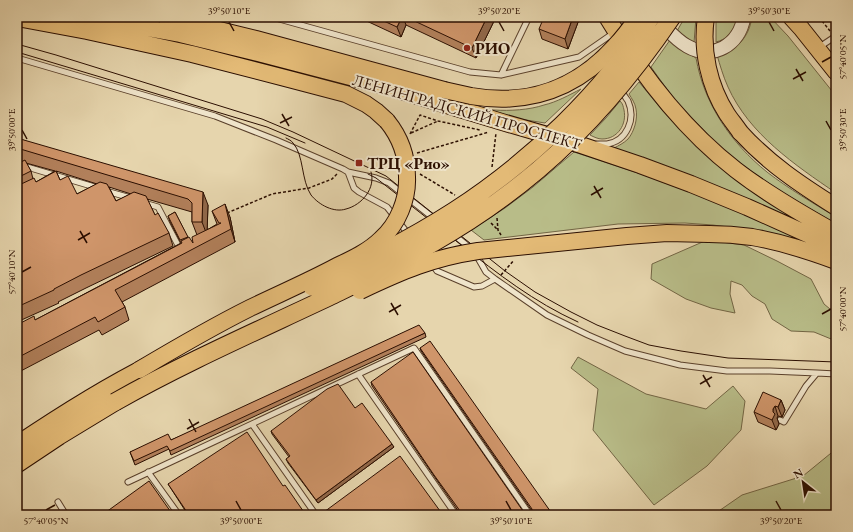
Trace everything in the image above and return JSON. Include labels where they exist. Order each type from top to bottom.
[{"type":"highway","points":[[17,445],[62,415],[139,370],[364,262],[453,212],[482,192],[528,156],[570,116],[609,73],[652,17]]},
{"type":"highway","points":[[17,464],[59,436],[115,402],[185,365],[364,280],[432,244],[473,218],[515,189],[583,128],[622,84],[672,17]]},
{"type":"main road","name":"ЛЕНИНГРАДСКИЙ ПРОСПЕКТ","points":[[86,17],[180,34],[250,51],[381,85],[578,144],[691,184],[747,207],[836,247]]},
{"type":"main road","name":"ЛЕНИНГРАДСКИЙ ПРОСПЕКТ","points":[[166,17],[256,39],[444,90],[472,96],[495,98],[517,98],[539,95],[558,89],[579,78],[602,60],[616,46],[638,17]]},
{"type":"main road","points":[[607,17],[657,90],[686,123],[714,151],[735,170],[755,184],[836,233]]},
{"type":"main road","points":[[706,17],[705,45],[707,63],[711,79],[728,115],[740,132],[762,154],[792,178],[836,207]]},
{"type":"main road","points":[[791,17],[818,48],[836,72]]},
{"type":"main road","points":[[17,18],[87,31],[192,54],[346,94],[366,104],[387,121],[401,145],[407,171],[406,193],[394,224],[381,239],[357,256],[249,308],[192,338],[139,370]]},
{"type":"main road","points":[[115,402],[187,372],[395,275],[438,260],[478,251],[667,233],[709,234],[752,237],[809,251],[836,261]]},
{"type":"street","points":[[655,17],[680,42],[688,47],[705,52],[723,48],[731,42],[738,35],[743,25],[744,17]]},
{"type":"lane","points":[[272,17],[470,72],[501,75],[579,58],[616,32]]},
{"type":"lane","points":[[501,75],[529,17]]},
{"type":"lane","points":[[818,48],[835,36]]},
{"type":"lane","points":[[17,58],[215,116],[276,140],[345,170],[389,183],[442,225]]},
{"type":"lane","points":[[579,58],[586,60]]},
{"type":"lane","points":[[592,63],[604,68],[613,80]]},
{"type":"lane","points":[[578,144],[607,144],[623,136],[628,129],[631,116],[630,108],[628,101],[617,86]]},
{"type":"lane","points":[[17,164],[158,207],[181,252]]},
{"type":"lane","points":[[345,170],[354,188],[387,207],[414,242]]},
{"type":"lane","points":[[52,180],[59,177]]},
{"type":"lane","points":[[448,229],[470,248],[486,272],[495,280],[547,315],[588,335],[625,350],[680,365],[727,371],[836,374]]},
{"type":"lane","points":[[174,255],[188,248]]},
{"type":"lane","points":[[419,248],[423,254]]},
{"type":"lane","points":[[428,259],[437,271],[474,287],[482,286],[495,280]]},
{"type":"lane","points":[[128,482],[414,348],[530,515]]},
{"type":"lane","points":[[780,420],[784,422],[806,386],[817,373]]},
{"type":"lane","points":[[358,374],[456,515]]},
{"type":"lane","points":[[252,424],[316,515]]},
{"type":"lane","points":[[148,472],[179,515]]},
{"type":"lane","points":[[58,502],[66,515]]},
{"type":"path","points":[[819,17],[835,36]]},
{"type":"path","points":[[420,115],[438,121],[480,130]]},
{"type":"path","points":[[411,133],[438,121]]},
{"type":"path","points":[[416,153],[490,132],[487,131]]},
{"type":"path","points":[[225,214],[272,194],[309,188],[332,179],[345,170]]},
{"type":"path","points":[[415,171],[456,195]]},
{"type":"path","points":[[486,220],[498,230]]},
{"type":"green space","points":[[685,17],[696,17],[694,43],[677,31]]},
{"type":"green space","points":[[716,17],[738,17],[738,20],[723,40],[716,42]]},
{"type":"green space","points":[[752,17],[770,17],[788,36],[836,96],[836,193],[789,160],[774,147],[748,119],[737,104],[728,87],[717,55],[728,52],[742,41],[748,32]]},
{"type":"green space","points":[[670,40],[679,48],[696,58],[705,91],[712,107],[731,135],[742,148],[754,161],[775,178],[836,217],[836,224],[775,188],[737,161],[715,142],[674,99],[651,67]]},
{"type":"green space","points":[[639,82],[662,110],[700,150],[727,173],[815,231],[614,148],[628,139],[634,129],[636,109],[629,94]]},
{"type":"green space","points":[[581,89],[545,123],[520,119],[467,105],[494,110],[526,109],[554,102]]},
{"type":"green space","points":[[620,101],[623,105],[625,115],[623,125],[617,134],[602,139],[590,135],[606,118]]},
{"type":"green space","points":[[574,152],[638,173],[711,200],[806,241],[812,247],[750,230],[685,223],[618,224],[484,240],[471,230],[505,208],[533,187]]},
{"type":"green space","points":[[707,240],[744,245],[811,279],[824,304],[836,314],[836,341],[814,332],[791,331],[772,319],[765,304],[752,296],[742,285],[731,281],[730,294],[735,313],[711,308],[686,299],[651,279],[652,264]]},
{"type":"green space","points":[[578,357],[646,394],[706,409],[733,386],[745,401],[741,430],[707,466],[654,505],[593,430],[598,389],[571,368]]},
{"type":"green space","points":[[836,449],[836,515],[816,515],[804,510],[784,510],[768,512],[763,515],[713,515],[742,495],[803,476]]},
{"type":"building","points":[[375,17],[402,17],[397,27]]},
{"type":"building","points":[[406,17],[487,17],[472,48]]},
{"type":"building","points":[[544,17],[573,17],[565,39],[539,29]]},
{"type":"building","points":[[17,138],[203,192],[202,222],[192,222],[192,203],[188,199],[17,148]]},
{"type":"building","points":[[25,160],[31,171],[17,178],[17,164]]},
{"type":"building","points":[[56,171],[60,180],[68,176],[77,194],[100,182],[107,184],[116,201],[134,192],[146,196],[155,215],[158,213],[169,233],[17,307],[17,186],[34,178],[36,182]]},
{"type":"building","points":[[225,204],[231,229],[115,290],[125,307],[98,322],[95,317],[17,358],[17,325],[34,316],[35,320],[182,243],[181,241],[189,237],[193,243],[192,237],[221,223],[219,223],[212,211]]},
{"type":"building","points":[[175,212],[188,237],[180,240],[168,216]]},
{"type":"building","points":[[419,325],[425,333],[170,451],[167,446],[134,461],[130,452],[168,434],[171,440]]},
{"type":"building","points":[[430,341],[553,515],[530,515],[532,513],[532,509],[420,348]]},
{"type":"building","points":[[413,352],[525,514],[528,515],[463,515],[434,475],[371,382]]},
{"type":"building","points":[[338,384],[355,408],[362,403],[392,444],[316,500],[286,459],[290,456],[271,431],[327,389]]},
{"type":"building","points":[[763,392],[781,400],[778,407],[775,406],[773,409],[775,414],[772,420],[754,412]]},
{"type":"building","points":[[247,432],[283,486],[285,485],[306,515],[189,515],[168,484]]},
{"type":"building","points":[[400,456],[443,515],[326,515],[324,512]]},
{"type":"building","points":[[149,481],[173,515],[102,515]]},
{"type":"building","points":[[782,511],[791,515],[780,515]]},
{"type":"tram line","points":[[17,44],[262,119],[386,176],[505,271],[535,292],[597,325],[625,336],[649,345],[728,358],[836,362]]},
{"type":"tram line","points":[[17,52],[267,127],[305,143]]},
{"type":"tram line","points":[[286,138],[297,148],[308,189],[311,195],[322,205],[332,209],[341,210],[357,204],[370,190],[372,178],[371,172]]},
{"type":"tram line","points":[[368,174],[376,178],[502,277],[546,306],[578,322]]},
{"type":"railway","points":[[829,17],[836,26]]},
{"type":"place","name":"РИО","points":[[467,48]]},
{"type":"place","name":"ТРЦ «Рио»","points":[[359,163]]}]
